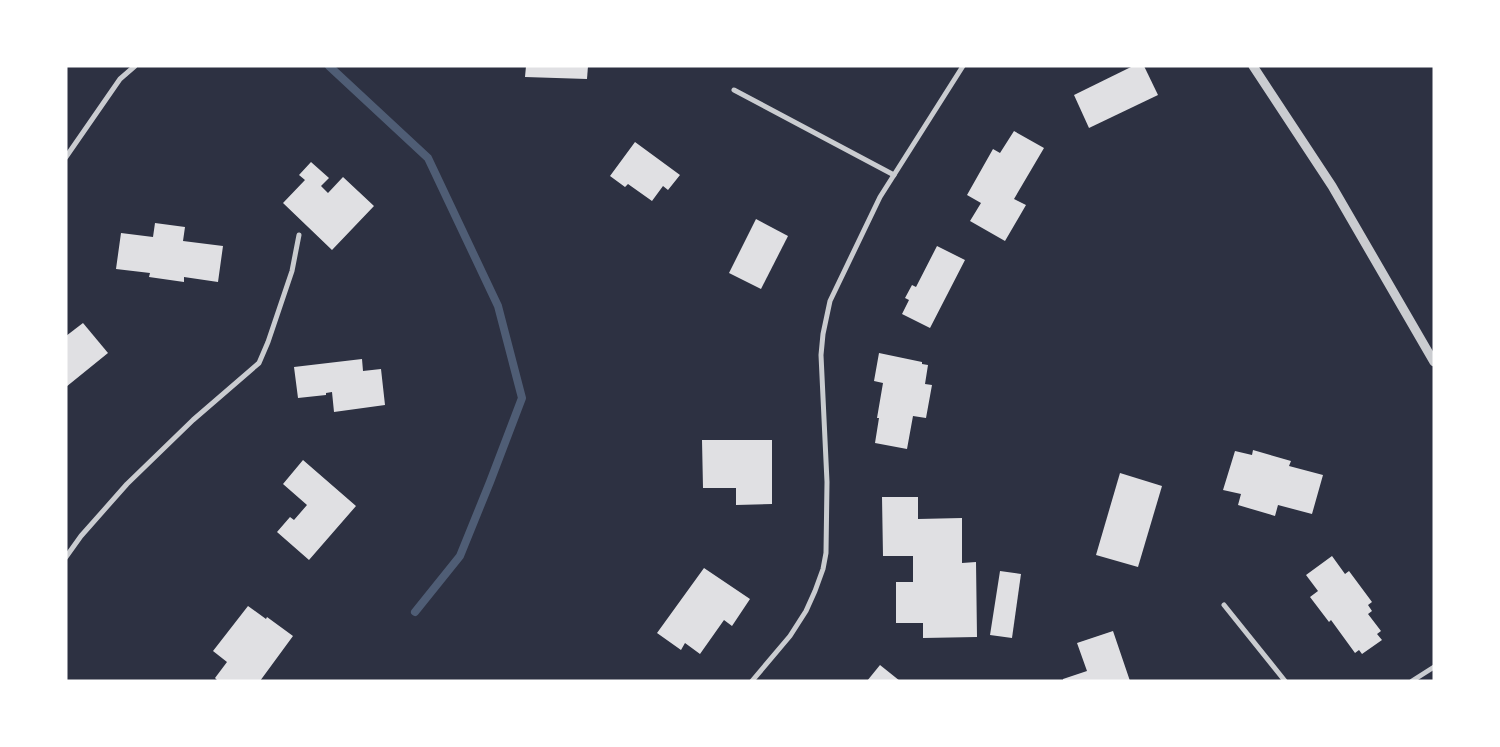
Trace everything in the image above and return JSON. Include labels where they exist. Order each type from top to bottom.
[{"type":"street","points":[[66,157],[120,79],[136,66]]},
{"type":"street","points":[[752,681],[790,636],[806,611],[816,591],[823,569],[826,553],[827,482],[821,355],[830,301],[880,196],[963,66]]},
{"type":"street","points":[[1253,66],[1332,186],[1434,362]]},
{"type":"street","points":[[734,90],[894,175]]},
{"type":"street","points":[[66,557],[81,536],[127,484],[193,420],[259,363],[292,271],[300,235]]},
{"type":"street","points":[[1224,605],[1285,681]]},
{"type":"street","points":[[1412,681],[1434,667]]},
{"type":"building","points":[[526,66],[588,66],[587,79],[525,77]]},
{"type":"building","points":[[1133,66],[1144,66],[1158,95],[1089,128],[1074,95]]},
{"type":"building","points":[[1014,131],[1044,148],[1014,199],[1026,205],[1005,241],[970,221],[981,203],[967,195],[993,149],[1000,153]]},
{"type":"building","points":[[635,142],[680,175],[668,190],[663,186],[652,201],[628,184],[625,187],[610,176]]},
{"type":"building","points":[[311,162],[329,178],[321,186],[328,193],[343,177],[374,206],[332,250],[283,203],[305,180],[299,175]]},
{"type":"building","points":[[756,219],[788,236],[761,289],[729,273]]},
{"type":"building","points":[[155,223],[185,227],[183,241],[223,246],[218,282],[184,277],[184,282],[149,277],[150,273],[116,269],[121,233],[153,237]]},
{"type":"building","points":[[937,246],[965,260],[930,328],[902,314],[909,300],[905,298],[912,285],[916,287]]},
{"type":"building","points":[[83,323],[108,353],[66,387],[66,336]]},
{"type":"building","points":[[879,353],[928,365],[925,384],[932,385],[926,418],[913,416],[907,449],[875,443],[883,383],[874,381]]},
{"type":"building","points":[[362,359],[363,371],[381,369],[385,405],[334,412],[332,392],[326,393],[326,395],[298,398],[294,367]]},
{"type":"building","points":[[702,440],[772,440],[772,504],[736,505],[736,488],[703,488]]},
{"type":"building","points":[[1253,450],[1291,461],[1289,466],[1323,475],[1312,514],[1278,505],[1275,516],[1238,505],[1241,494],[1223,490],[1235,451],[1252,455]]},
{"type":"building","points":[[303,460],[356,506],[309,560],[277,532],[290,517],[294,520],[307,505],[283,484]]},
{"type":"building","points":[[1120,473],[1162,486],[1138,567],[1096,555]]},
{"type":"building","points":[[882,497],[918,497],[918,519],[962,518],[962,563],[976,562],[977,637],[923,638],[923,623],[896,623],[896,582],[913,582],[913,556],[883,556]]},
{"type":"building","points":[[1332,556],[1345,574],[1349,571],[1372,602],[1368,605],[1372,611],[1368,614],[1381,631],[1377,634],[1382,640],[1362,654],[1359,650],[1355,653],[1331,620],[1329,622],[1310,597],[1318,591],[1306,575]]},
{"type":"building","points":[[704,568],[750,599],[732,626],[724,620],[700,654],[685,643],[681,650],[657,633]]},
{"type":"building","points":[[1000,571],[1021,574],[1012,638],[990,635]]},
{"type":"building","points":[[248,606],[293,636],[260,681],[218,681],[215,678],[227,662],[213,651]]},
{"type":"building","points":[[1113,631],[1130,681],[1063,681],[1063,679],[1087,671],[1077,643]]},
{"type":"building","points":[[880,665],[900,681],[867,681]]},
{"type":"waterway","points":[[329,66],[428,158],[498,306],[522,398],[460,556],[415,612]]}]
